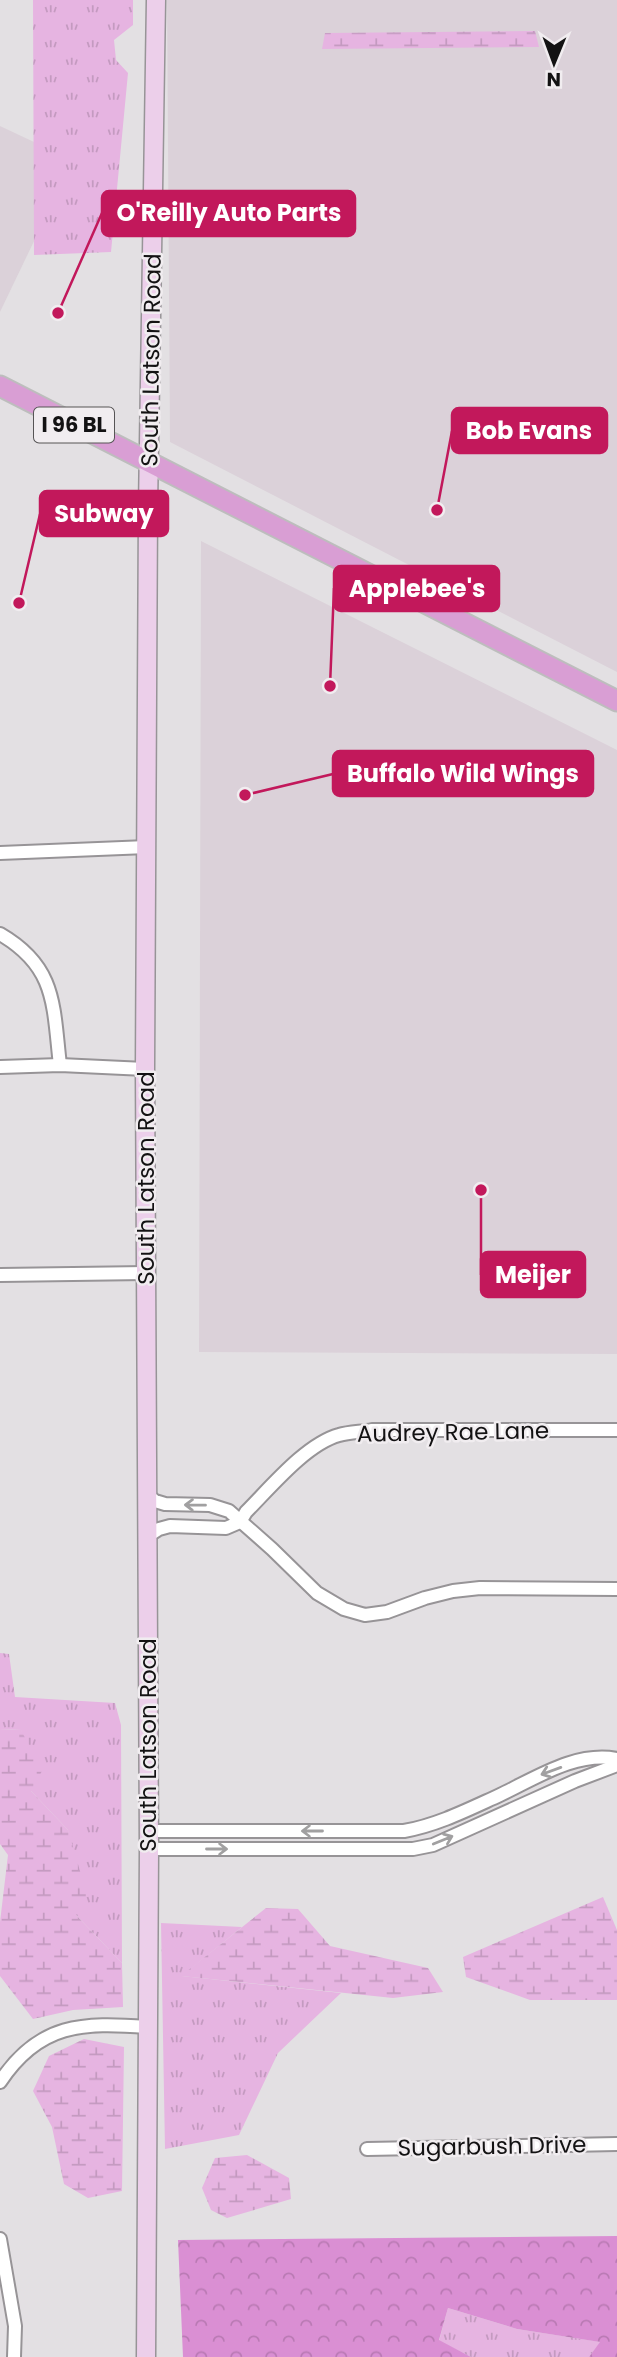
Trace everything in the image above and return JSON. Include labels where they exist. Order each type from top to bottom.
[{"type":"main road","name":"South Latson Road","points":[[146,2357],[149,1840],[145,1069],[149,463],[156,0]]},
{"type":"main road","name":"I 96 BL","points":[[0,386],[617,701]]},
{"type":"street","points":[[0,853],[147,847]]},
{"type":"street","points":[[0,934],[22,947],[43,973],[54,1008],[60,1065]]},
{"type":"street","points":[[0,1067],[60,1065],[145,1069]]},
{"type":"street","points":[[0,1275],[146,1273]]},
{"type":"street","name":"Audrey Rae Lane","points":[[240,1521],[246,1511],[302,1458],[316,1446],[338,1435],[372,1430],[617,1430]]},
{"type":"street","points":[[148,1495],[165,1504],[210,1505],[229,1511],[317,1593],[344,1609],[365,1615],[387,1612],[425,1598],[466,1589],[617,1589]]},
{"type":"street","points":[[148,1535],[170,1526],[226,1528],[240,1521]]},
{"type":"street","points":[[149,1840],[242,1831],[404,1831],[421,1828],[500,1795],[544,1773],[587,1758],[617,1759]]},
{"type":"street","points":[[149,1840],[242,1849],[413,1849],[433,1845],[617,1765]]},
{"type":"street","points":[[500,1795],[509,1812]]},
{"type":"street","points":[[242,1831],[242,1849]]},
{"type":"street","points":[[346,1831],[346,1849]]},
{"type":"street","points":[[0,2082],[9,2067],[28,2049],[77,2025],[146,2027]]},
{"type":"street","name":"Sugarbush Drive","points":[[367,2148],[617,2144]]},
{"type":"street","points":[[0,2239],[15,2326],[14,2357]]},
{"type":"shaded area","points":[[167,0],[617,0],[617,672],[170,442]]},
{"type":"shaded area","points":[[0,126],[34,142],[36,237],[0,312]]},
{"type":"shaded area","points":[[201,541],[617,750],[617,1354],[199,1352]]},
{"type":"green space","points":[[33,0],[133,0],[133,25],[114,40],[116,60],[128,73],[111,252],[34,255]]},
{"type":"green space","points":[[535,31],[539,47],[322,49],[325,33]]},
{"type":"green space","points":[[0,1653],[9,1654],[15,1697],[115,1703],[121,1725],[122,1963],[76,1915],[68,1830],[31,1791],[21,1730],[0,1729]]},
{"type":"green space","points":[[0,1729],[21,1730],[42,1771],[31,1791],[68,1830],[87,1895],[76,1915],[122,1963],[123,2007],[73,2010],[33,2019],[0,1976],[0,1922],[8,1855],[0,1844]]},
{"type":"green space","points":[[603,1897],[617,1930],[617,2000],[530,2000],[466,1977],[463,1957]]},
{"type":"green space","points":[[266,1908],[298,1909],[330,1946],[428,1968],[443,1992],[393,1998],[181,1976]]},
{"type":"green space","points":[[161,1923],[242,1927],[182,1976],[341,1993],[278,2053],[239,2135],[165,2149]]},
{"type":"green space","points":[[84,2039],[124,2047],[122,2191],[88,2198],[64,2184],[52,2127],[33,2091],[49,2056]]},
{"type":"green space","points":[[247,2155],[289,2178],[291,2199],[227,2218],[211,2210],[202,2188],[215,2158]]},
{"type":"green space","points":[[617,2236],[617,2357],[589,2357],[600,2342],[517,2329],[448,2308],[439,2340],[471,2357],[183,2357],[178,2240]]},
{"type":"green space","points":[[448,2308],[517,2329],[601,2342],[589,2357],[471,2357],[439,2341]]},
{"type":"place","name":"O'Reilly Auto Parts","points":[[58,313]]},
{"type":"place","name":"Bob Evans","points":[[437,510]]},
{"type":"place","name":"Subway","points":[[19,603]]},
{"type":"place","name":"Applebee's","points":[[330,686]]},
{"type":"place","name":"Buffalo Wild Wings","points":[[245,795]]},
{"type":"place","name":"Meijer","points":[[481,1190]]}]
